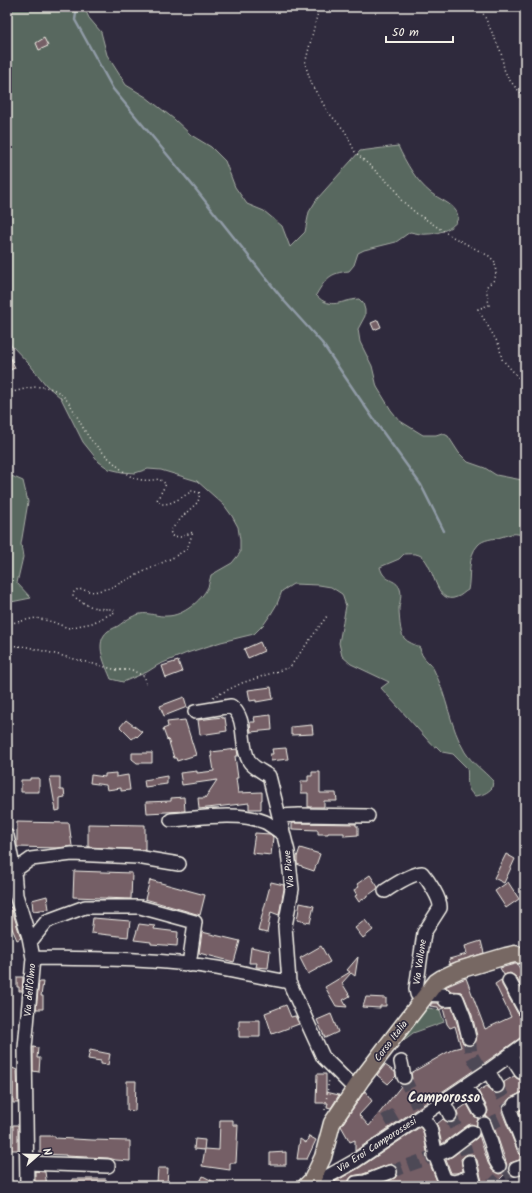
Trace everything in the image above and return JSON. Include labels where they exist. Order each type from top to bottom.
[{"type":"main road","name":"Corso Italia","points":[[311,1184],[323,1157],[332,1123],[355,1089],[436,982],[459,970],[515,954],[525,956]]},
{"type":"street","name":"Via Piave","points":[[195,712],[231,706],[238,711],[242,722],[243,742],[249,762],[269,776],[288,852],[292,889],[285,926],[289,982],[323,1057],[355,1089]]},
{"type":"street","points":[[171,820],[229,816],[249,818],[265,822],[283,834]]},
{"type":"street","points":[[279,816],[368,816]]},
{"type":"street","name":"Via dell'Olmo","points":[[7,836],[14,871],[16,895],[30,942],[33,958],[25,1048],[27,1186]]},
{"type":"street","points":[[14,871],[31,859],[72,854],[137,856],[180,864]]},
{"type":"street","name":"Via Vallone","points":[[385,891],[404,879],[417,873],[422,873],[441,904],[439,911],[424,933],[416,988],[417,994],[444,995],[443,1005],[457,999],[464,1017],[468,1038]]},
{"type":"street","points":[[30,942],[46,921],[85,907],[140,907],[194,922],[189,965]]},
{"type":"street","points":[[33,958],[130,960],[189,965],[216,968],[289,982]]},
{"type":"street","points":[[509,981],[525,1010]]},
{"type":"street","name":"Via Eroi Camporossesi","points":[[311,1184],[350,1164],[488,1071],[525,1044]]},
{"type":"street","points":[[511,1054],[521,1072]]},
{"type":"street","points":[[401,1062],[404,1078]]},
{"type":"street","points":[[488,1071],[497,1086]]},
{"type":"street","points":[[466,1086],[480,1111]]},
{"type":"street","points":[[443,1101],[450,1115]]},
{"type":"street","points":[[513,1109],[525,1148]]},
{"type":"street","points":[[422,1116],[430,1128],[435,1156],[446,1180],[453,1182],[474,1181],[469,1162]]},
{"type":"street","points":[[435,1156],[448,1150],[474,1131],[491,1143],[499,1166]]},
{"type":"street","points":[[27,1163],[108,1166]]},
{"type":"street","points":[[350,1164],[357,1185],[390,1172]]},
{"type":"path","points":[[317,7],[318,12],[305,64],[312,85],[328,112],[345,130],[355,152],[395,189],[401,200],[416,213],[451,236],[489,256],[494,262],[496,275],[494,280],[486,287],[489,305],[478,309],[499,345],[502,359],[525,385]]},
{"type":"path","points":[[479,7],[500,52],[508,78],[525,97]]},
{"type":"path","points":[[7,393],[31,387],[49,388],[60,392],[75,412],[90,440],[130,477],[145,481],[159,479],[166,484],[157,500],[162,504],[170,503],[184,497],[192,491],[200,493],[198,502],[186,512],[170,531],[172,536],[181,537],[193,532],[187,549],[174,557],[110,588],[94,592],[78,589],[74,592],[73,596],[88,606],[113,610],[114,612],[92,623],[68,628],[54,622],[36,618],[7,624]]},
{"type":"path","points":[[210,699],[242,683],[290,667],[327,616]]},
{"type":"path","points":[[7,645],[28,647],[117,670],[132,670],[145,677],[146,686]]},
{"type":"green space","points":[[7,7],[84,7],[89,18],[101,32],[107,55],[126,85],[146,97],[174,119],[191,135],[211,147],[225,161],[235,187],[247,204],[264,211],[282,226],[290,247],[305,232],[309,212],[317,199],[360,151],[398,146],[408,165],[421,183],[431,193],[448,203],[456,211],[458,216],[457,221],[454,225],[444,231],[432,234],[410,232],[396,242],[364,250],[358,253],[354,265],[349,271],[337,273],[329,277],[316,295],[321,300],[331,304],[359,299],[363,303],[365,316],[358,329],[360,342],[372,366],[377,387],[391,410],[400,421],[423,435],[436,435],[442,433],[448,436],[459,453],[468,462],[485,468],[496,475],[522,480],[525,478],[525,536],[513,534],[486,540],[480,543],[472,555],[468,590],[460,596],[449,598],[444,596],[439,590],[424,559],[417,554],[404,554],[399,559],[380,567],[384,576],[396,583],[401,591],[399,615],[404,638],[420,648],[422,655],[432,667],[465,752],[471,760],[493,781],[492,788],[487,792],[475,796],[469,790],[467,768],[453,754],[442,752],[436,746],[434,747],[381,688],[389,682],[351,664],[342,656],[339,643],[346,606],[342,594],[331,587],[293,584],[282,591],[271,614],[254,634],[221,642],[187,653],[123,682],[111,679],[101,648],[101,642],[108,631],[137,615],[173,615],[185,611],[191,607],[205,592],[211,575],[232,563],[240,553],[238,527],[224,505],[197,481],[161,470],[148,469],[135,473],[122,472],[109,469],[99,462],[83,442],[61,398],[46,385],[11,345],[7,338]]},
{"type":"green space","points":[[7,474],[23,481],[28,502],[21,544],[23,557],[17,583],[31,598],[11,602],[7,601]]},
{"type":"green space","points":[[7,735],[12,747],[11,769],[7,781]]},
{"type":"green space","points":[[423,1007],[440,1010],[444,1022],[413,1033],[396,1046]]},
{"type":"building","points":[[44,38],[48,46],[39,50],[36,43]]},
{"type":"building","points":[[378,320],[381,327],[374,330],[371,323]]},
{"type":"building","points":[[7,349],[15,368],[7,371]]},
{"type":"building","points":[[260,642],[264,651],[248,658],[244,649]]},
{"type":"building","points":[[178,661],[182,672],[166,678],[162,666]]},
{"type":"building","points":[[271,687],[273,699],[256,702],[256,700],[250,701],[248,690]]},
{"type":"building","points":[[184,697],[187,707],[164,716],[160,706]]},
{"type":"building","points":[[271,715],[272,730],[251,732],[250,722],[255,722],[254,717]]},
{"type":"building","points":[[222,717],[225,718],[227,731],[200,735],[198,720]]},
{"type":"building","points":[[126,720],[142,732],[137,737],[136,736],[132,739],[120,727]]},
{"type":"building","points":[[185,720],[196,755],[177,761],[176,758],[174,758],[163,729],[168,727],[167,722]]},
{"type":"building","points":[[312,725],[313,734],[291,735],[291,727]]},
{"type":"building","points":[[286,748],[288,759],[271,761],[270,754],[273,754],[272,749]]},
{"type":"building","points":[[237,749],[238,756],[235,756],[238,778],[236,778],[238,793],[262,792],[261,809],[249,809],[249,803],[199,809],[198,798],[205,798],[217,780],[182,785],[180,773],[214,771],[211,752]]},
{"type":"building","points":[[132,753],[152,753],[152,763],[137,763],[132,759]]},
{"type":"building","points":[[312,772],[320,772],[320,793],[336,793],[337,801],[324,801],[324,807],[308,807],[308,793],[301,793],[301,781],[308,781],[308,776],[312,776]]},
{"type":"building","points":[[116,773],[116,777],[128,775],[130,790],[121,791],[121,788],[107,790],[106,785],[90,783],[91,775],[105,777],[105,774]]},
{"type":"building","points":[[167,776],[167,784],[145,787],[144,780]]},
{"type":"building","points":[[50,777],[60,777],[60,790],[64,790],[65,797],[60,798],[60,810],[56,811]]},
{"type":"building","points":[[30,778],[39,778],[39,792],[21,792],[21,780],[30,780]]},
{"type":"building","points":[[184,797],[185,811],[147,813],[146,802],[171,801],[171,798]]},
{"type":"building","points":[[17,822],[69,823],[72,846],[58,848],[17,847]]},
{"type":"building","points":[[292,823],[356,824],[356,826],[358,826],[358,835],[344,836],[344,833],[318,834],[318,830],[292,829]]},
{"type":"building","points":[[88,824],[145,825],[145,850],[88,847]]},
{"type":"building","points":[[255,833],[270,834],[273,837],[271,855],[252,853]]},
{"type":"building","points":[[300,848],[320,854],[314,871],[297,864],[297,857]]},
{"type":"building","points":[[506,854],[515,859],[504,883],[494,878]]},
{"type":"building","points":[[74,871],[132,873],[131,899],[73,897]]},
{"type":"building","points":[[370,875],[378,887],[359,902],[355,896],[357,895],[354,890],[359,887],[357,884]]},
{"type":"building","points":[[150,880],[205,895],[200,915],[145,899]]},
{"type":"building","points":[[271,882],[284,885],[284,889],[279,915],[271,912],[267,933],[258,931]]},
{"type":"building","points":[[508,882],[519,899],[506,908],[495,891]]},
{"type":"building","points":[[47,896],[49,909],[33,911],[32,900]]},
{"type":"building","points":[[300,903],[314,906],[310,923],[297,920]]},
{"type":"building","points":[[11,907],[21,938],[17,940],[7,917],[7,908]]},
{"type":"building","points":[[93,918],[130,921],[128,937],[91,933]]},
{"type":"building","points":[[365,920],[373,930],[363,938],[355,928]]},
{"type":"building","points":[[139,924],[155,926],[154,929],[178,932],[177,946],[151,944],[151,942],[134,940]]},
{"type":"building","points":[[202,932],[240,941],[234,962],[199,953]]},
{"type":"building","points":[[481,941],[484,953],[450,964],[449,959],[467,954],[465,946]]},
{"type":"building","points":[[321,946],[330,962],[308,974],[300,958]]},
{"type":"building","points":[[251,947],[270,951],[268,968],[256,967],[257,963],[249,963]]},
{"type":"building","points":[[358,957],[355,976],[351,973],[342,983],[350,996],[343,1000],[347,1007],[336,1006],[325,987],[350,972],[347,970]]},
{"type":"building","points":[[517,964],[521,970],[525,967],[525,993],[516,977],[510,973],[504,975],[500,968]]},
{"type":"building","points":[[17,977],[23,977],[22,991],[19,991],[19,987],[17,987]]},
{"type":"building","points":[[466,978],[485,1029],[511,1017],[495,984],[501,980],[502,985],[518,1014],[525,1018],[525,1036],[355,1151],[355,1140],[350,1142],[341,1126],[365,1091],[372,1101],[359,1115],[369,1126],[402,1085],[410,1083],[412,1079],[411,1073],[453,1049],[461,1047],[455,1026],[450,1028],[447,1024],[443,1008],[439,1010],[438,1007],[430,1006],[432,1003],[438,1003],[442,1007],[452,1007],[463,1043],[467,1046],[475,1044],[477,1036],[472,1015],[464,996],[461,992],[451,991],[445,987]]},
{"type":"building","points":[[39,982],[43,982],[41,996],[43,996],[43,1009],[36,1009]]},
{"type":"building","points":[[366,997],[386,998],[386,1006],[380,1006],[380,1008],[363,1007]]},
{"type":"building","points":[[286,1005],[291,1017],[295,1016],[299,1024],[272,1034],[265,1013]]},
{"type":"building","points":[[331,1014],[338,1032],[325,1038],[317,1020]]},
{"type":"building","points":[[239,1020],[260,1020],[260,1037],[239,1037]]},
{"type":"building","points":[[33,1047],[38,1048],[37,1058],[40,1058],[39,1072],[33,1071]]},
{"type":"building","points":[[90,1050],[110,1054],[108,1065],[101,1064],[101,1061],[88,1059]]},
{"type":"building","points":[[385,1065],[395,1072],[396,1076],[388,1084],[377,1075]]},
{"type":"building","points":[[8,1066],[17,1070],[18,1103],[13,1103],[13,1083],[8,1083]]},
{"type":"building","points":[[317,1074],[326,1074],[326,1092],[339,1095],[331,1108],[327,1107],[328,1103],[316,1103]]},
{"type":"building","points":[[514,1076],[518,1079],[525,1079],[525,1091],[510,1098],[504,1105],[502,1112],[518,1152],[525,1158],[510,1163],[508,1168],[509,1173],[504,1175],[493,1186],[483,1186],[477,1160],[472,1154],[467,1154],[461,1159],[463,1171],[451,1173],[446,1160],[479,1135],[488,1163],[492,1170],[499,1174],[506,1170],[506,1162],[492,1121],[486,1116],[488,1111],[487,1107],[478,1091],[487,1086],[493,1093],[501,1093],[504,1090],[504,1082]]},
{"type":"building","points":[[127,1081],[136,1081],[135,1111],[127,1110]]},
{"type":"building","points":[[467,1104],[473,1115],[478,1119],[476,1126],[471,1124],[468,1125],[442,1144],[437,1124],[443,1119],[449,1123],[454,1122],[458,1116],[457,1111]]},
{"type":"building","points":[[525,1108],[525,1127],[519,1111]]},
{"type":"building","points":[[220,1120],[233,1120],[233,1125],[238,1125],[236,1163],[230,1163],[230,1170],[202,1166],[205,1149],[219,1150]]},
{"type":"building","points":[[13,1125],[18,1125],[18,1150],[11,1150],[11,1142],[13,1142]]},
{"type":"building","points":[[420,1127],[423,1131],[427,1159],[437,1181],[441,1186],[377,1186],[396,1177],[398,1173],[397,1169],[391,1164],[363,1174],[352,1176],[349,1180],[349,1186],[331,1186],[336,1181],[359,1168]]},
{"type":"building","points":[[40,1136],[130,1141],[130,1161],[108,1158],[40,1154]]},
{"type":"building","points":[[309,1136],[316,1140],[307,1159],[297,1159],[300,1139],[306,1143]]},
{"type":"building","points":[[195,1139],[205,1140],[204,1150],[194,1149]]},
{"type":"building","points":[[286,1152],[286,1165],[270,1165],[270,1153]]},
{"type":"building","points":[[158,1168],[168,1168],[167,1184],[157,1183]]},
{"type":"building","points":[[35,1171],[45,1172],[47,1186],[35,1186]]},
{"type":"building","points":[[203,1176],[222,1186],[206,1186],[200,1182]]},
{"type":"building","points":[[72,1179],[106,1179],[106,1186],[72,1186]]},
{"type":"waterway","points":[[77,7],[75,20],[113,89],[194,187],[285,302],[322,343],[377,424],[421,485],[444,531]]},
{"type":"tunnel","points":[[469,1038],[471,1054],[483,1075]]},
{"type":"tunnel","points":[[404,1077],[422,1116]]},
{"type":"tunnel","points":[[497,1086],[510,1110]]},
{"type":"tunnel","points":[[387,1112],[398,1131]]},
{"type":"tunnel","points":[[450,1115],[456,1128]]},
{"type":"tunnel","points":[[487,1125],[509,1115]]},
{"type":"tunnel","points":[[463,1141],[469,1162]]},
{"type":"tunnel","points":[[390,1172],[434,1156]]},
{"type":"tunnel","points":[[489,1186],[493,1185],[504,1174],[516,1169]]},
{"type":"district","name":"Camporosso","points":[[444,1098]]}]
